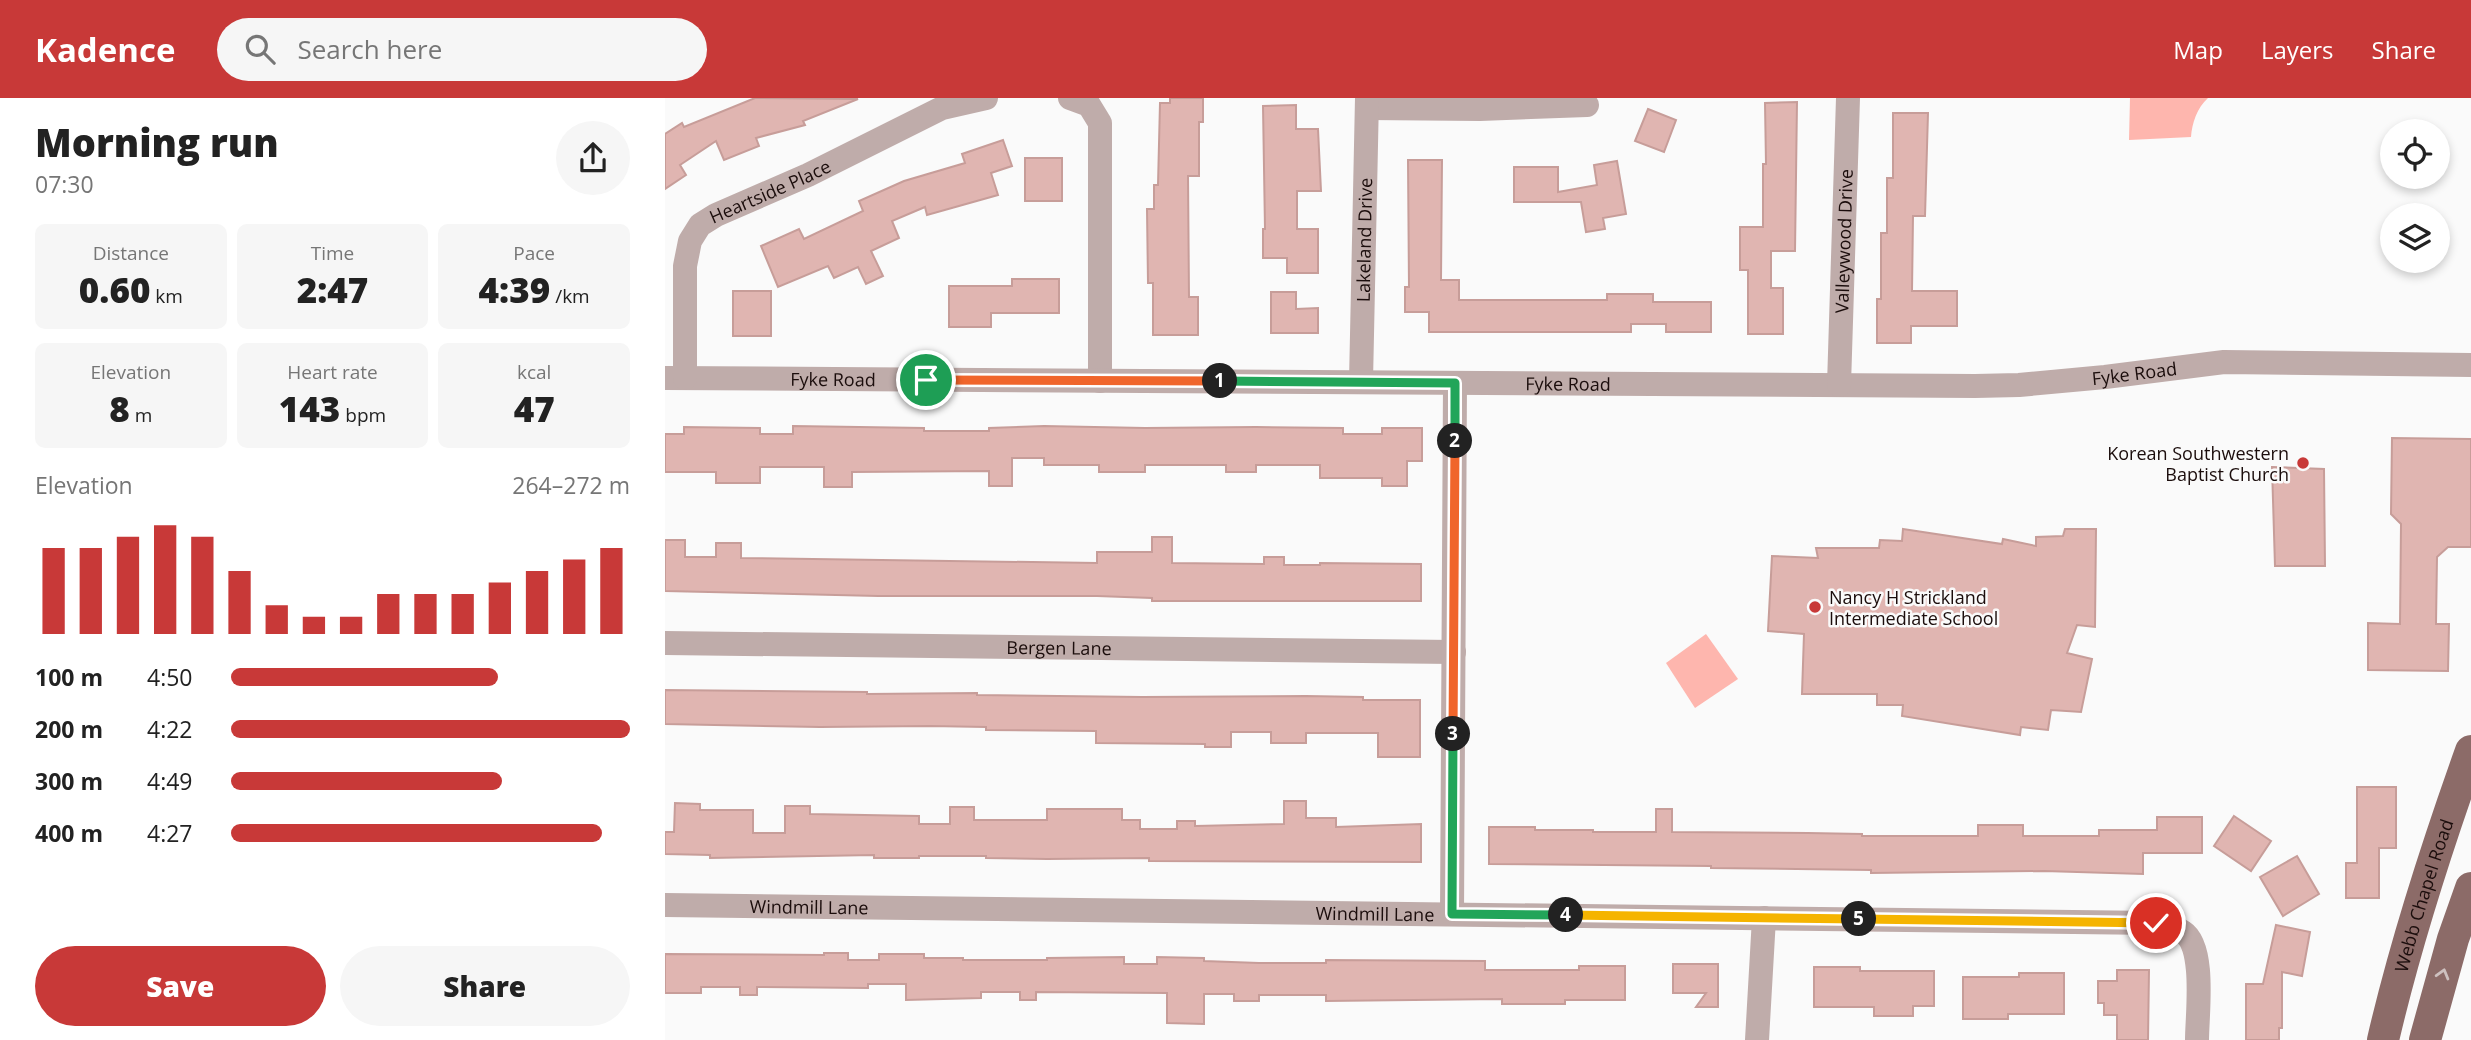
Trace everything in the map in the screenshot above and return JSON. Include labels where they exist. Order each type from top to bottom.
[{"type":"main road","name":"Webb Chapel Road","points":[[2383,1040],[2396,984],[2435,853],[2471,751]]},
{"type":"main road","points":[[2425,1040],[2453,939],[2471,888]]},
{"type":"street","name":"Heartside Place","points":[[675,378],[685,266],[690,241],[700,225],[942,108],[986,98]]},
{"type":"street","points":[[1070,98],[1089,105],[1100,124],[1100,381]]},
{"type":"street","name":"Valleywood Drive","points":[[1839,385],[1848,98]]},
{"type":"street","points":[[1367,103],[1480,109],[1587,105]]},
{"type":"street","name":"Lakeland Drive","points":[[1361,382],[1367,103]]},
{"type":"street","name":"Fyke Road","points":[[675,378],[2019,384],[2224,362],[2471,365]]},
{"type":"street","points":[[1452,914],[1455,383]]},
{"type":"street","name":"Bergen Lane","points":[[665,643],[1454,652]]},
{"type":"street","name":"Windmill Lane","points":[[665,905],[2156,923],[2185,932],[2193,944],[2198,967],[2197,1040]]},
{"type":"street","points":[[1757,1040],[1764,918]]},
{"type":"shaded area","points":[[2130,98],[2208,98],[2196,116],[2191,137],[2129,140]]},
{"type":"shaded area","points":[[1706,634],[1738,679],[1695,708],[1666,663]]},
{"type":"building","points":[[755,98],[858,99],[803,121],[805,125],[756,138],[759,146],[724,160],[716,141],[680,165],[686,175],[665,189],[665,134],[682,123],[684,127]]},
{"type":"building","points":[[1170,98],[1203,98],[1203,122],[1199,122],[1199,176],[1188,176],[1189,297],[1198,297],[1198,335],[1153,335],[1153,283],[1148,283],[1147,209],[1154,209],[1154,185],[1158,185],[1160,103],[1170,103]]},
{"type":"building","points":[[1797,102],[1795,251],[1771,251],[1771,288],[1783,288],[1783,334],[1748,334],[1748,270],[1740,270],[1740,227],[1763,227],[1765,103]]},
{"type":"building","points":[[1296,105],[1296,129],[1318,129],[1321,191],[1297,191],[1297,229],[1318,229],[1318,273],[1287,273],[1287,258],[1263,258],[1263,106]]},
{"type":"building","points":[[1648,109],[1676,120],[1664,152],[1635,141]]},
{"type":"building","points":[[1893,113],[1928,113],[1925,216],[1913,216],[1912,291],[1957,291],[1957,326],[1911,326],[1911,343],[1877,343],[1877,299],[1881,299],[1881,233],[1887,233],[1887,178],[1893,178]]},
{"type":"building","points":[[1003,140],[1012,166],[991,173],[998,195],[927,215],[925,207],[892,221],[899,238],[871,251],[883,276],[866,284],[858,267],[834,278],[828,266],[778,287],[761,246],[799,229],[804,239],[863,211],[859,201],[904,181],[965,163],[962,154]]},
{"type":"building","points":[[1025,158],[1062,158],[1062,201],[1025,201]]},
{"type":"building","points":[[1408,160],[1442,160],[1441,280],[1459,280],[1459,300],[1607,300],[1607,294],[1653,294],[1653,302],[1711,302],[1711,332],[1666,332],[1666,324],[1631,324],[1631,332],[1429,332],[1429,312],[1405,312],[1405,287],[1409,287]]},
{"type":"building","points":[[1617,161],[1626,214],[1603,218],[1605,229],[1586,232],[1581,202],[1514,202],[1514,167],[1558,167],[1558,192],[1597,185],[1594,165]]},
{"type":"building","points":[[1012,279],[1059,279],[1059,313],[991,313],[991,327],[949,327],[949,286],[1012,286]]},
{"type":"building","points":[[733,291],[771,291],[771,336],[733,336]]},
{"type":"building","points":[[1271,292],[1296,292],[1296,309],[1318,308],[1318,333],[1271,333]]},
{"type":"building","points":[[793,426],[924,428],[924,431],[989,431],[989,428],[1044,426],[1343,428],[1343,434],[1382,434],[1382,428],[1422,428],[1422,461],[1407,461],[1407,486],[1382,486],[1382,478],[1320,478],[1320,465],[1256,465],[1256,472],[1226,472],[1226,465],[1145,465],[1145,472],[1099,472],[1099,465],[1044,465],[1044,458],[1012,458],[1012,486],[989,486],[989,471],[852,472],[852,487],[824,487],[824,467],[760,467],[760,483],[716,483],[716,472],[665,472],[665,434],[684,434],[684,427],[760,428],[760,434],[793,434]]},
{"type":"building","points":[[2392,438],[2471,439],[2471,547],[2448,547],[2437,557],[2436,624],[2449,624],[2448,671],[2368,670],[2368,623],[2400,624],[2401,524],[2391,514]]},
{"type":"building","points":[[2272,467],[2324,469],[2325,566],[2275,566]]},
{"type":"building","points":[[1903,529],[2002,544],[2003,539],[2036,546],[2036,537],[2063,536],[2065,529],[2096,529],[2095,627],[2077,625],[2067,653],[2092,659],[2081,712],[2051,710],[2048,730],[2021,727],[2020,735],[1902,716],[1903,705],[1877,705],[1877,694],[1802,694],[1804,634],[1768,631],[1772,556],[1818,558],[1816,548],[1879,548],[1880,540],[1902,541]]},
{"type":"building","points":[[1152,537],[1172,537],[1172,563],[1264,564],[1264,557],[1284,557],[1284,565],[1421,564],[1421,601],[1152,601],[1152,598],[1097,596],[878,596],[665,591],[665,540],[685,540],[685,557],[716,557],[716,543],[741,543],[741,558],[1097,563],[1097,552],[1152,552]]},
{"type":"building","points":[[665,690],[1142,697],[1306,696],[1420,700],[1420,757],[1378,757],[1378,733],[1306,733],[1306,743],[1271,743],[1271,732],[1231,732],[1231,747],[1205,747],[1205,744],[1096,743],[1096,731],[986,730],[986,727],[930,726],[665,724]]},
{"type":"building","points":[[2357,787],[2396,787],[2396,848],[2379,848],[2379,898],[2346,898],[2346,863],[2357,863]]},
{"type":"building","points":[[1284,801],[1306,801],[1306,818],[1336,818],[1336,827],[1421,824],[1421,862],[1149,861],[1149,858],[1047,859],[986,856],[874,858],[874,855],[710,858],[710,855],[665,854],[665,832],[674,832],[675,803],[700,804],[700,810],[753,810],[753,833],[785,833],[785,806],[810,806],[810,814],[919,816],[919,824],[950,824],[950,807],[974,807],[974,820],[1047,820],[1047,809],[1122,809],[1122,820],[1140,820],[1140,829],[1177,829],[1177,821],[1195,821],[1195,826],[1284,824]]},
{"type":"building","points":[[1656,809],[1672,809],[1672,832],[1862,836],[1978,836],[1978,825],[2023,825],[2023,836],[2099,836],[2099,830],[2157,830],[2157,817],[2202,817],[2202,853],[2143,853],[2143,874],[2044,871],[1871,873],[1871,870],[1711,866],[1489,864],[1489,827],[1656,832]]},
{"type":"building","points":[[2234,816],[2271,841],[2251,871],[2214,846]]},
{"type":"building","points":[[2297,856],[2319,894],[2283,916],[2260,877]]},
{"type":"building","points":[[2276,925],[2310,932],[2302,976],[2282,972],[2282,1028],[2279,1028],[2279,1040],[2246,1040],[2246,984],[2263,984]]},
{"type":"building","points":[[848,953],[848,960],[879,960],[879,954],[924,954],[924,958],[963,960],[1124,957],[1124,964],[1157,964],[1157,957],[1259,963],[1326,963],[1326,960],[1485,961],[1485,970],[1579,970],[1579,966],[1625,966],[1625,1000],[1502,1004],[1502,999],[1326,1001],[1326,995],[1259,995],[1259,1001],[1234,1001],[1234,994],[1204,994],[1204,1024],[1167,1023],[1167,993],[1036,992],[1036,1000],[1020,1000],[1020,992],[981,992],[981,998],[906,1000],[906,984],[868,984],[868,988],[757,987],[757,995],[740,995],[740,987],[701,987],[701,993],[665,993],[665,954]]},
{"type":"building","points":[[1673,964],[1718,964],[1718,1007],[1696,1007],[1706,993],[1673,993]]},
{"type":"building","points":[[1814,967],[1860,967],[1860,971],[1934,971],[1934,1006],[1913,1006],[1913,1016],[1874,1016],[1874,1007],[1814,1007]]},
{"type":"building","points":[[2117,970],[2149,970],[2148,1040],[2117,1040],[2117,1015],[2104,1015],[2104,1003],[2098,1003],[2098,981],[2117,981]]},
{"type":"building","points":[[2019,973],[2064,973],[2064,1014],[2008,1014],[2008,1019],[1963,1019],[1963,977],[2019,977]]},
{"type":"place","name":"Korean Southwestern Baptist Church","points":[[2303,463]]},
{"type":"place","name":"Nancy H Strickland Intermediate School","points":[[1815,607]]},
{"type":"route","points":[[926,380],[1455,383],[1452,914],[2156,923]]}]
